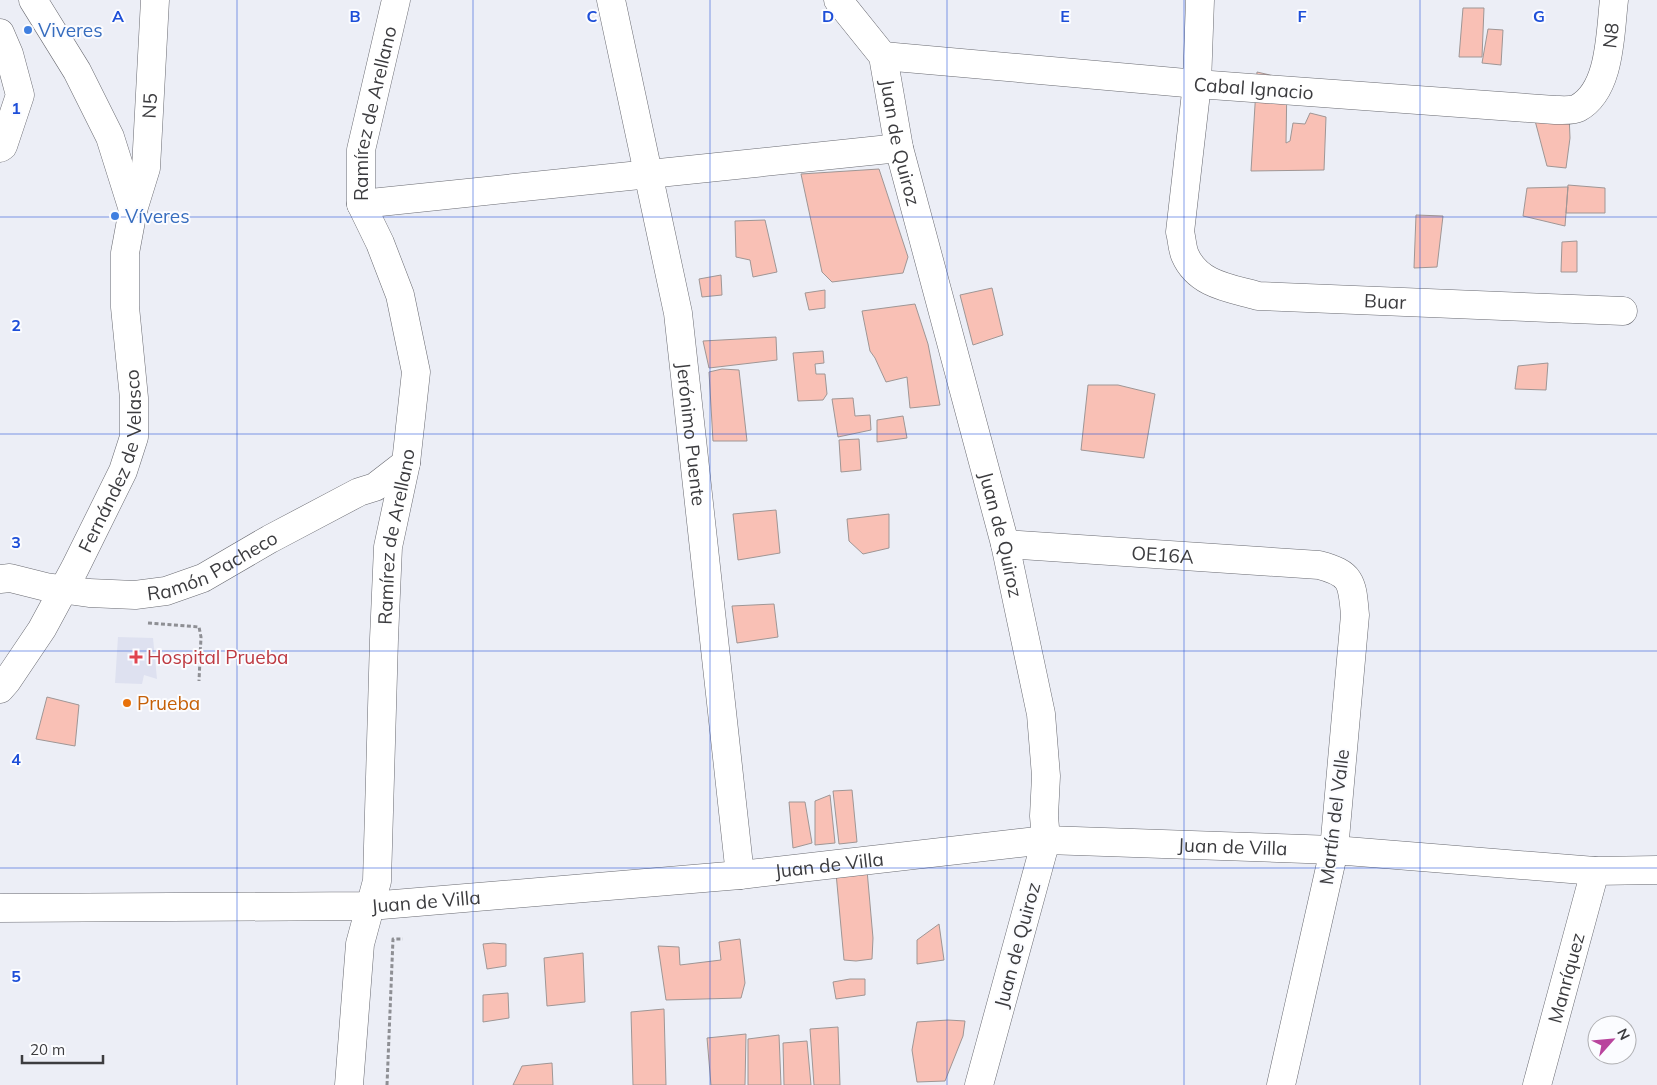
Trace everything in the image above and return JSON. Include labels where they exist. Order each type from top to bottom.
[{"type":"street","points":[[33,0],[77,71],[110,137],[133,210]]},
{"type":"street","name":"N5","points":[[133,210],[146,168],[156,0]]},
{"type":"street","name":"Ramírez de Arellano","points":[[348,1085],[360,944],[378,881],[388,547],[406,463],[416,372],[400,295],[380,243],[361,204],[361,150],[396,0]]},
{"type":"street","name":"Jerónimo Puente","points":[[611,0],[678,313],[740,874]]},
{"type":"street","name":"Juan de Quiroz","points":[[838,0],[883,56],[899,148],[1005,544],[1041,714],[1046,776],[1044,816],[1046,840],[978,1085]]},
{"type":"street","points":[[1197,84],[1200,0]]},
{"type":"street","name":"N8","points":[[1605,72],[1614,0]]},
{"type":"street","points":[[0,33],[10,54],[20,95],[3,146],[0,148]]},
{"type":"street","name":"Cabal Ignacio","points":[[883,56],[1197,84],[1554,110],[1576,109],[1589,100],[1597,90],[1605,72]]},
{"type":"street","name":"Buar","points":[[1197,84],[1180,232],[1185,255],[1196,271],[1213,284],[1258,296],[1623,311]]},
{"type":"street","points":[[361,204],[899,148]]},
{"type":"street","name":"Fernández de Velasco","points":[[0,689],[42,629],[63,590],[123,471],[134,437],[134,398],[125,307],[125,253],[133,210]]},
{"type":"street","name":"Ramón Pacheco","points":[[0,579],[10,578],[46,587],[89,593],[135,595],[166,591],[203,578],[270,539],[359,492],[375,487],[406,463]]},
{"type":"street","name":"OE16A","points":[[1005,544],[1319,565]]},
{"type":"street","name":"Martín del Valle","points":[[1282,1085],[1334,850],[1355,616],[1353,588],[1345,575],[1319,565]]},
{"type":"street","name":"Juan de Villa","points":[[0,908],[370,906],[740,874],[1046,840],[1334,850],[1595,871],[1657,870]]},
{"type":"street","name":"Manríquez","points":[[1537,1085],[1595,871]]},
{"type":"path","points":[[199,681],[201,637]]},
{"type":"path","points":[[387,1085],[393,939],[403,939]]},
{"type":"shaded area","name":"Hospital Prueba","points":[[118,637],[153,638],[157,679],[144,675],[142,684],[115,683]]},
{"type":"building","points":[[1463,8],[1484,8],[1482,57],[1459,57]]},
{"type":"building","points":[[1488,29],[1503,30],[1501,65],[1482,63]]},
{"type":"building","points":[[1257,72],[1287,79],[1286,143],[1290,141],[1293,123],[1305,124],[1310,113],[1326,117],[1324,170],[1251,171]]},
{"type":"building","points":[[1533,113],[1569,114],[1570,138],[1566,168],[1547,166]]},
{"type":"building","points":[[879,169],[908,257],[903,273],[832,282],[822,272],[801,174]]},
{"type":"building","points":[[1568,185],[1605,188],[1605,213],[1566,213]]},
{"type":"building","points":[[1568,187],[1565,226],[1523,216],[1527,188]]},
{"type":"building","points":[[1416,215],[1443,216],[1437,267],[1414,268]]},
{"type":"building","points":[[765,220],[777,272],[753,277],[750,260],[736,257],[735,221]]},
{"type":"building","points":[[1577,241],[1577,272],[1561,272],[1562,242]]},
{"type":"building","points":[[721,275],[722,295],[702,297],[699,279]]},
{"type":"building","points":[[992,288],[1003,335],[973,345],[960,295]]},
{"type":"building","points":[[825,290],[825,308],[809,310],[805,293]]},
{"type":"building","points":[[915,304],[928,344],[940,405],[910,408],[907,377],[886,382],[870,351],[862,311]]},
{"type":"building","points":[[776,337],[777,360],[709,368],[703,341]]},
{"type":"building","points":[[823,351],[824,363],[815,364],[816,374],[825,374],[827,394],[823,400],[798,401],[793,353]]},
{"type":"building","points":[[1548,363],[1546,390],[1515,389],[1518,366]]},
{"type":"building","points":[[722,369],[739,370],[747,441],[713,441],[709,372]]},
{"type":"building","points":[[1088,385],[1118,385],[1155,394],[1144,458],[1081,450]]},
{"type":"building","points":[[853,398],[855,416],[870,415],[871,430],[838,437],[832,399]]},
{"type":"building","points":[[903,416],[907,438],[877,442],[877,420]]},
{"type":"building","points":[[859,439],[861,470],[841,472],[839,440]]},
{"type":"building","points":[[776,510],[780,553],[738,560],[733,514]]},
{"type":"building","points":[[889,514],[889,548],[863,554],[849,541],[847,519]]},
{"type":"building","points":[[774,604],[778,637],[737,643],[732,606]]},
{"type":"building","points":[[47,697],[79,705],[75,746],[36,739]]},
{"type":"building","points":[[852,790],[857,842],[839,844],[833,791]]},
{"type":"building","points":[[830,795],[835,843],[815,845],[815,801]]},
{"type":"building","points":[[789,802],[805,802],[812,843],[793,848]]},
{"type":"building","points":[[867,870],[873,938],[872,959],[844,960],[836,873]]},
{"type":"building","points":[[939,924],[944,960],[917,964],[917,940]]},
{"type":"building","points":[[740,939],[745,983],[741,998],[666,1000],[658,946],[679,947],[680,965],[721,960],[719,942]]},
{"type":"building","points":[[483,944],[506,944],[506,966],[487,969]]},
{"type":"building","points":[[583,953],[585,1002],[547,1006],[544,958]]},
{"type":"building","points":[[865,979],[865,995],[836,999],[833,982]]},
{"type":"building","points":[[508,993],[509,1018],[483,1022],[483,995]]},
{"type":"building","points":[[664,1009],[666,1085],[633,1085],[631,1012]]},
{"type":"building","points":[[965,1021],[963,1036],[945,1081],[917,1082],[912,1050],[917,1022]]},
{"type":"building","points":[[838,1027],[840,1085],[814,1085],[810,1029]]},
{"type":"building","points":[[746,1034],[745,1085],[711,1085],[707,1038]]},
{"type":"building","points":[[779,1035],[781,1085],[748,1085],[748,1039]]},
{"type":"building","points":[[807,1041],[811,1085],[784,1085],[783,1043]]},
{"type":"building","points":[[552,1063],[553,1085],[513,1085],[522,1066]]},
{"type":"place","name":"Viveres","points":[[28,30]]},
{"type":"place","name":"Víveres","points":[[115,216]]},
{"type":"place","name":"Hospital Prueba","points":[[136,657]]},
{"type":"place","name":"Prueba","points":[[127,703]]}]
